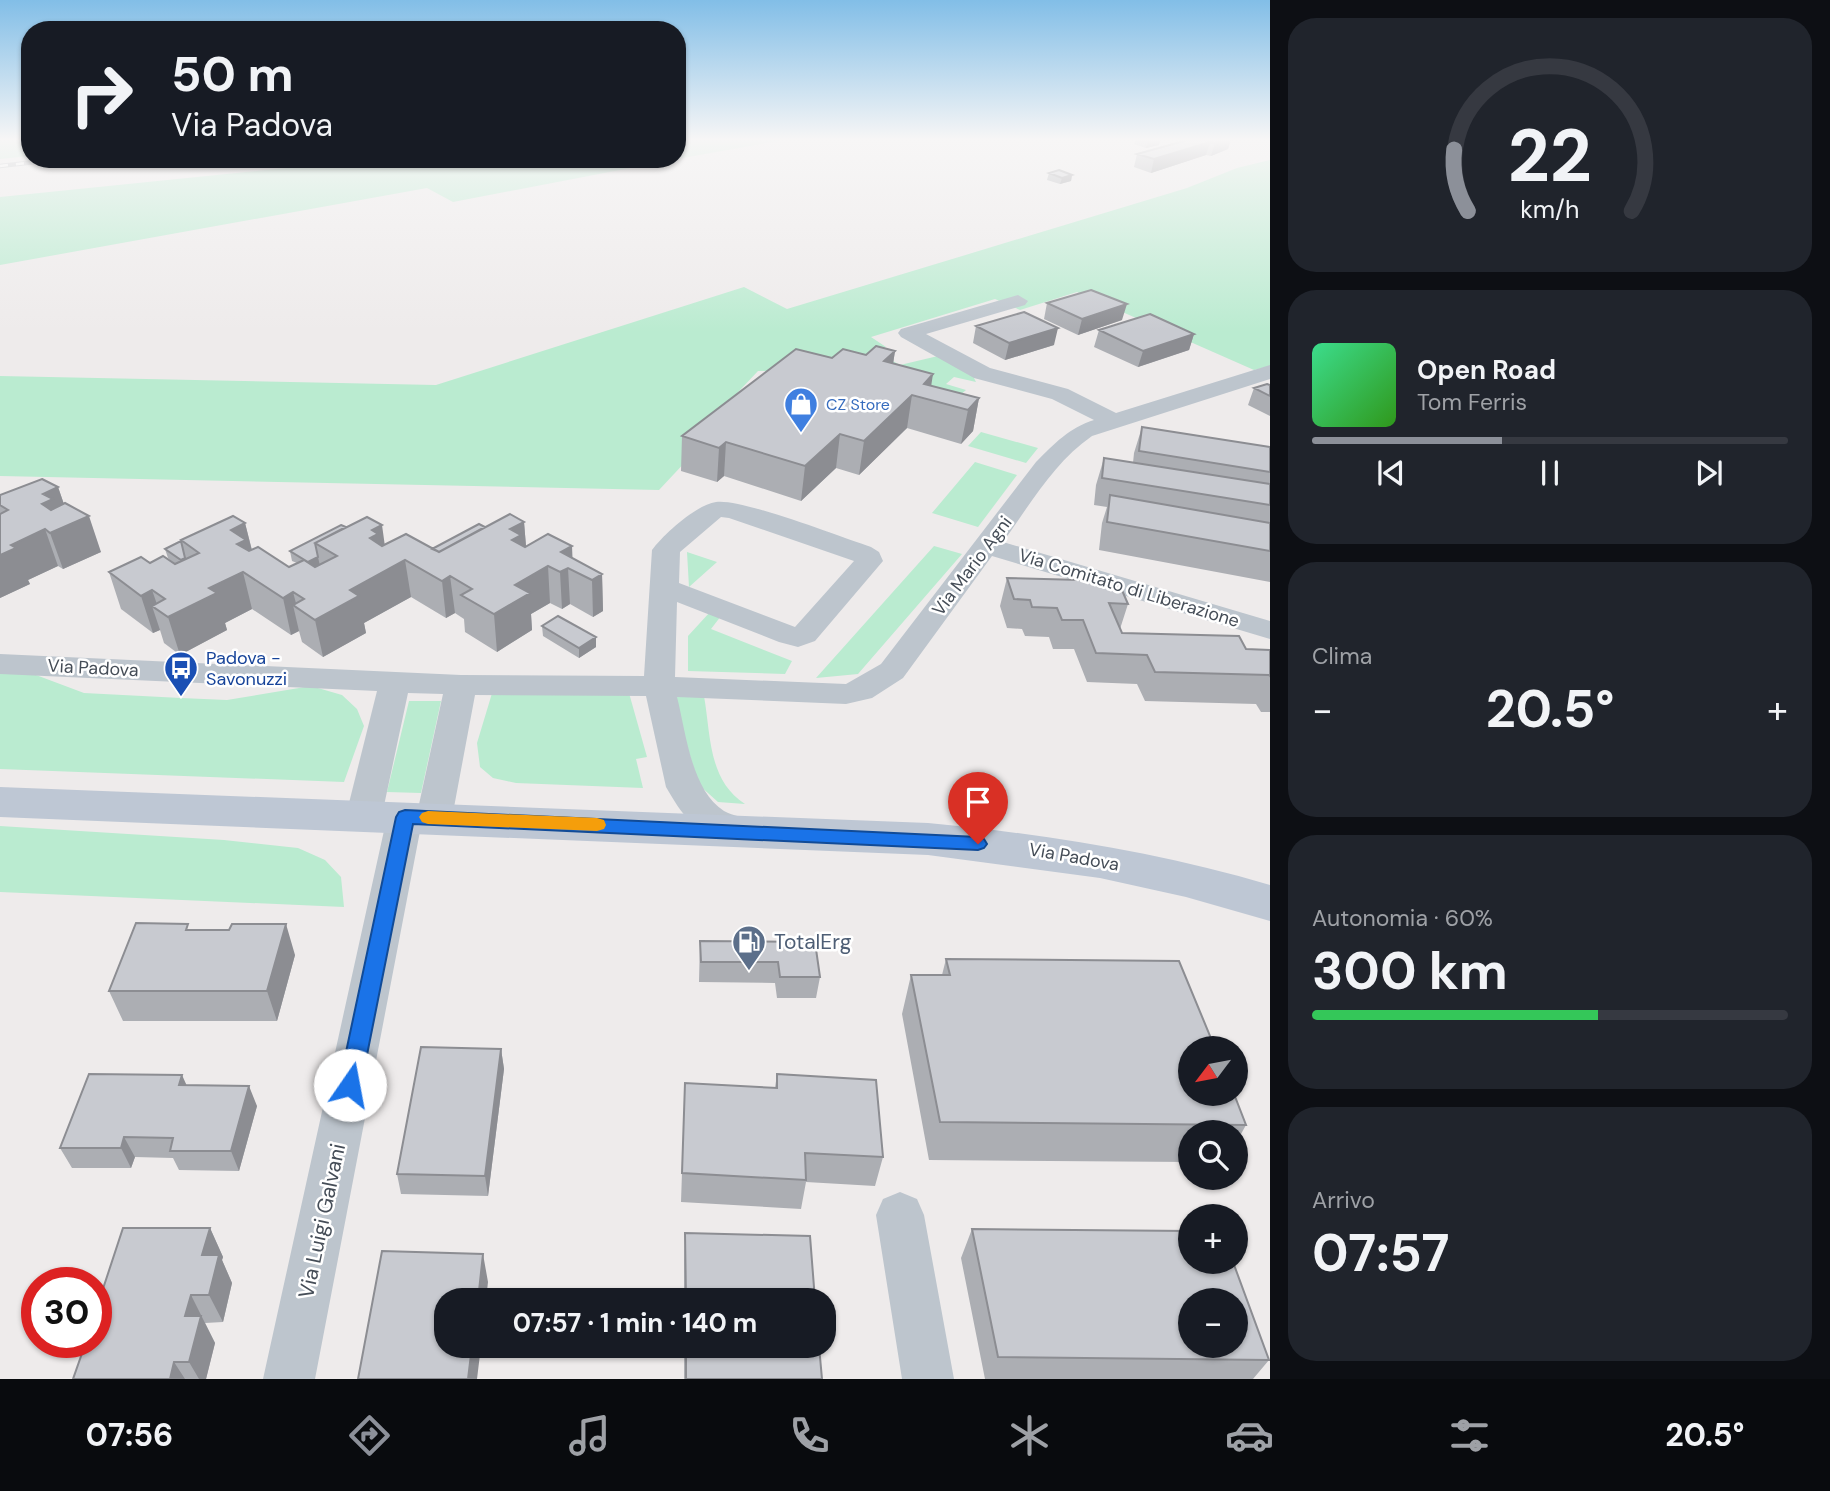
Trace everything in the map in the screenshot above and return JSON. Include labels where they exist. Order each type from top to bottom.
[{"type":"main road","name":"Via Padova","points":[[0,802],[928,839],[1044,850],[1161,873],[1270,902]]},
{"type":"street","points":[[1018,302],[908,333],[982,373],[1060,394],[1112,420]]},
{"type":"street","name":"Via Mario Agni","points":[[659,686],[846,694],[861,691],[892,671],[1062,448],[1084,431],[1112,420],[1270,372]]},
{"type":"street","points":[[659,686],[663,583],[666,550],[706,514],[718,509],[732,510],[869,558],[867,565],[813,626],[798,638],[668,590],[663,583]]},
{"type":"street","name":"Via Comitato di Liberazione","points":[[987,546],[1270,630]]},
{"type":"street","name":"Via Padova","points":[[0,664],[461,685],[659,686],[683,787],[713,821],[748,831]]},
{"type":"street","points":[[395,682],[401,817]]},
{"type":"street","points":[[401,817],[461,685]]},
{"type":"street","name":"Via Luigi Galvani","points":[[289,1379],[401,817]]},
{"type":"street","points":[[900,1215],[928,1379]]},
{"type":"green space","points":[[0,203],[342,203],[0,265]]},
{"type":"green space","points":[[1136,203],[1270,203],[1270,366],[1254,370],[1077,292],[1020,310],[995,299],[871,337],[886,347],[875,351],[900,365],[938,356],[972,374],[976,382],[954,377],[946,384],[966,390],[959,396],[830,371],[758,371],[708,424],[719,426],[659,490],[0,476],[0,376],[436,385],[744,287],[787,309]]},
{"type":"green space","points":[[981,432],[1038,448],[1026,463],[968,446]]},
{"type":"green space","points":[[975,462],[1017,475],[978,527],[932,513]]},
{"type":"green space","points":[[934,546],[962,554],[858,674],[816,678]]},
{"type":"green space","points":[[687,552],[717,562],[689,587]]},
{"type":"green space","points":[[710,612],[721,616],[711,629],[792,661],[785,674],[688,671],[688,636]]},
{"type":"green space","points":[[0,671],[28,672],[84,693],[181,698],[227,700],[311,686],[342,695],[357,709],[364,726],[344,782],[0,769]]},
{"type":"green space","points":[[493,690],[629,693],[647,757],[636,759],[643,788],[516,783],[493,778],[480,767],[477,743]]},
{"type":"green space","points":[[671,694],[704,696],[710,741],[718,770],[724,783],[745,804],[718,802],[699,785]]},
{"type":"green space","points":[[409,701],[441,701],[421,793],[387,792]]},
{"type":"green space","points":[[0,826],[224,840],[298,848],[325,860],[341,877],[344,907],[0,892]]},
{"type":"building","points":[[1091,290],[1127,304],[1082,319],[1047,303]]},
{"type":"building","points":[[1024,312],[1058,328],[1009,343],[976,326]]},
{"type":"building","points":[[1150,314],[1194,334],[1143,351],[1099,330]]},
{"type":"building","points":[[876,346],[895,351],[884,361],[933,374],[924,384],[979,398],[968,410],[912,395],[864,441],[840,434],[805,466],[726,442],[719,448],[682,436],[796,349],[832,358],[843,349],[866,355]]},
{"type":"building","points":[[1270,385],[1270,396],[1254,388]]},
{"type":"building","points":[[1142,427],[1270,447],[1270,472],[1139,451]]},
{"type":"building","points":[[1104,458],[1270,484],[1270,505],[1102,478]]},
{"type":"building","points":[[42,479],[58,487],[43,494],[53,499],[42,504],[51,510],[65,503],[89,516],[50,533],[45,529],[11,545],[16,548],[0,555],[0,514],[8,510],[0,505],[0,495]]},
{"type":"building","points":[[1110,495],[1270,523],[1270,551],[1107,522]]},
{"type":"building","points":[[510,514],[524,522],[510,529],[521,535],[512,540],[525,547],[548,534],[572,546],[561,552],[602,574],[592,580],[568,568],[560,572],[548,566],[515,585],[530,593],[494,614],[461,595],[472,589],[450,576],[442,581],[405,560],[350,590],[359,596],[315,620],[293,605],[304,599],[293,592],[283,598],[243,572],[209,588],[217,593],[168,617],[152,606],[165,599],[152,590],[141,596],[109,572],[141,557],[150,563],[163,556],[175,564],[199,553],[181,540],[233,516],[245,523],[231,530],[246,540],[237,544],[249,551],[258,547],[289,567],[304,560],[315,567],[337,556],[315,543],[367,517],[382,525],[372,530],[378,534],[370,538],[382,546],[406,534],[439,552]]},
{"type":"building","points":[[479,524],[485,527],[439,552],[432,549]]},
{"type":"building","points":[[341,525],[346,527],[315,543],[318,557],[308,562],[290,551]]},
{"type":"building","points":[[181,541],[185,558],[181,560],[165,549]]},
{"type":"building","points":[[1007,578],[1118,581],[1128,604],[1109,603],[1122,633],[1239,636],[1246,649],[1270,650],[1270,676],[1155,672],[1147,655],[1096,653],[1083,620],[1062,620],[1057,608],[1032,607],[1030,600],[1014,599]]},
{"type":"building","points":[[558,616],[596,637],[579,648],[542,626]]},
{"type":"building","points":[[136,923],[188,924],[186,930],[229,930],[232,924],[286,924],[267,991],[109,991]]},
{"type":"building","points":[[700,941],[815,942],[820,977],[780,977],[778,962],[701,962]]},
{"type":"building","points":[[946,959],[1179,961],[1210,1036],[1178,1036],[1178,1106],[1239,1106],[1244,1120],[1178,1120],[1178,1124],[940,1122],[911,975],[950,975]]},
{"type":"building","points":[[421,1047],[501,1049],[485,1176],[397,1174]]},
{"type":"building","points":[[89,1074],[182,1075],[179,1085],[249,1086],[231,1151],[170,1151],[173,1138],[124,1137],[121,1148],[60,1148]]},
{"type":"building","points":[[777,1074],[876,1080],[883,1157],[805,1153],[806,1180],[682,1173],[685,1083],[777,1088]]},
{"type":"building","points":[[123,1228],[210,1228],[202,1255],[219,1255],[209,1295],[191,1295],[185,1316],[201,1316],[189,1362],[174,1362],[170,1379],[73,1379],[80,1358],[112,1358],[110,1267]]},
{"type":"building","points":[[972,1229],[1178,1231],[1178,1274],[1237,1274],[1243,1288],[1178,1288],[1178,1358],[1248,1358],[1248,1303],[1269,1360],[998,1357]]},
{"type":"building","points":[[685,1233],[810,1236],[814,1288],[686,1288]]},
{"type":"building","points":[[382,1251],[483,1254],[479,1288],[434,1288],[434,1358],[471,1358],[468,1379],[358,1379]]},
{"type":"building","points":[[686,1358],[820,1358],[822,1379],[686,1379]]},
{"type":"slow traffic","points":[[428,817],[597,825]]},
{"type":"place","name":"CZ Store","points":[[801,434]]},
{"type":"place","name":"Padova - Savonuzzi","points":[[181,698]]},
{"type":"place","name":"TotalErg","points":[[749,972]]},
{"type":"route","points":[[350,1085],[405,817],[928,839],[978,844]]}]
